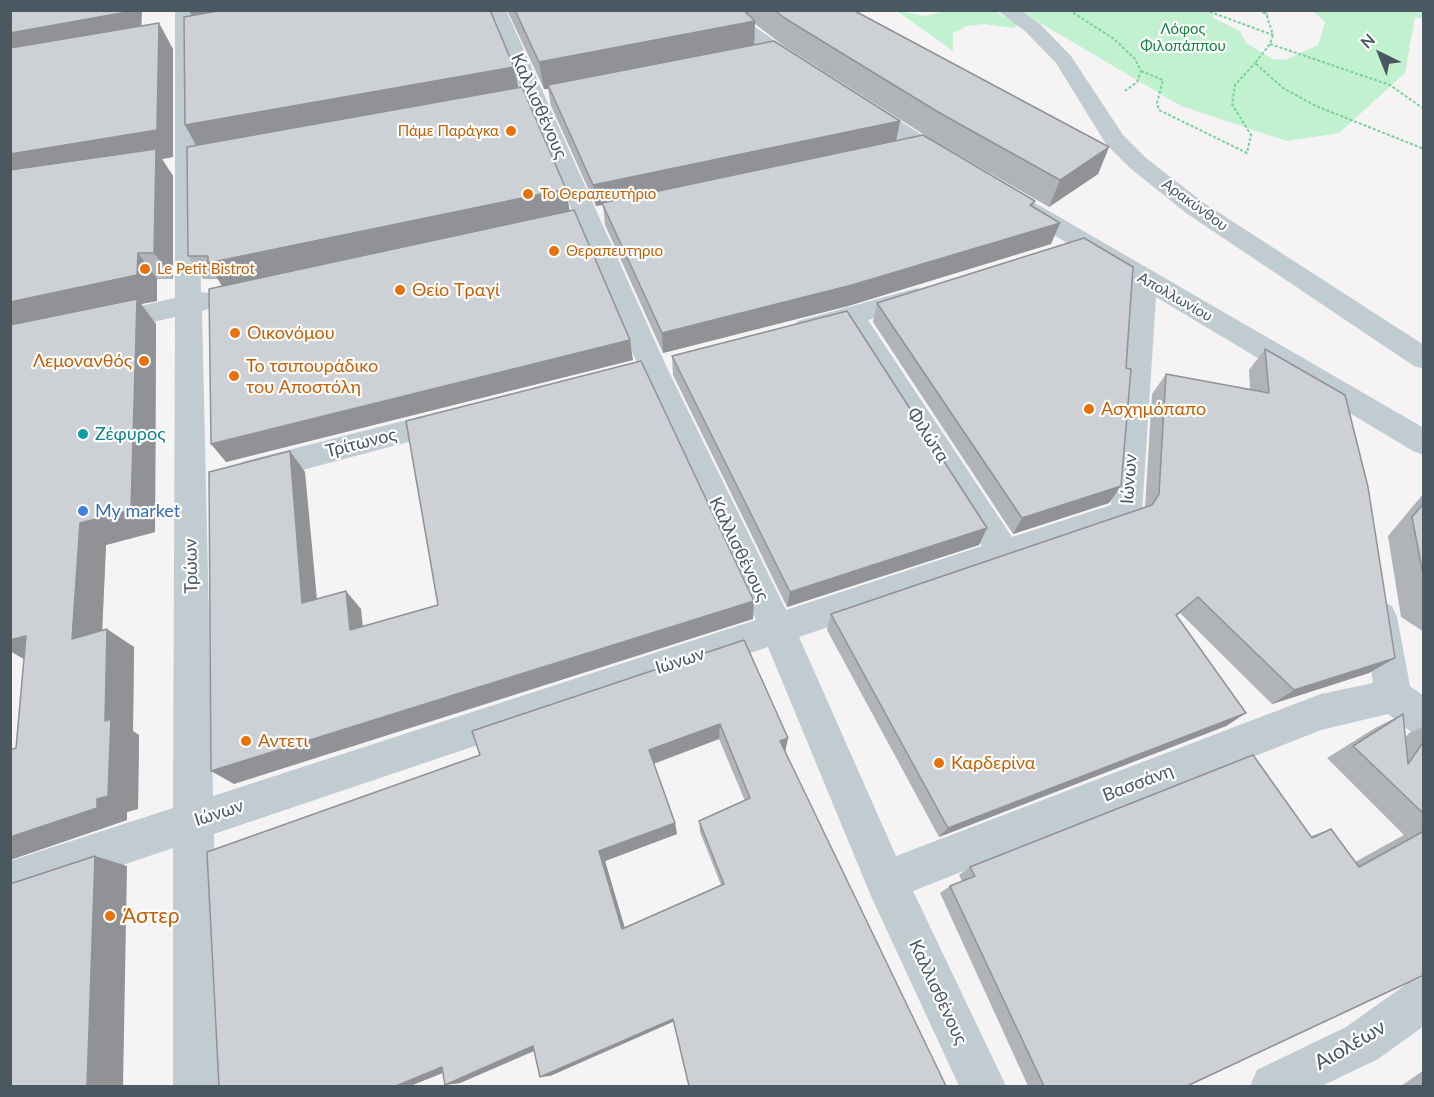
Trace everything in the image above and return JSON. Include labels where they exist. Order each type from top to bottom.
[{"type":"street","name":"Καλλισθένους","points":[[496,10],[653,368],[778,629],[886,881],[983,1086]]},
{"type":"street","name":"Αρακύνθου","points":[[1006,10],[1033,28],[1064,60],[1114,139],[1138,163],[1195,208],[1424,359]]},
{"type":"street","name":"Τρώων","points":[[187,26],[188,305],[209,482],[193,821],[196,1086]]},
{"type":"street","points":[[747,30],[764,54],[834,89],[963,170]]},
{"type":"street","points":[[888,153],[922,146]]},
{"type":"street","name":"Απολλωνίου","points":[[1004,195],[1424,443]]},
{"type":"street","points":[[1053,255],[1086,244]]},
{"type":"street","name":"Ιώνων","points":[[10,882],[1126,513],[1144,279]]},
{"type":"street","points":[[786,334],[941,289]]},
{"type":"street","points":[[80,329],[226,297]]},
{"type":"street","name":"Φιλώτα","points":[[852,316],[1004,553]]},
{"type":"street","points":[[1348,398],[1353,432]]},
{"type":"street","name":"Τρίτωνος","points":[[209,482],[480,412]]},
{"type":"street","points":[[1377,592],[1393,696],[1424,719]]},
{"type":"street","name":"Βασσάνη","points":[[886,881],[1322,712],[1393,696]]},
{"type":"street","name":"Αιολέων","points":[[1273,1086],[1362,1043],[1424,999]]},
{"type":"path","points":[[1069,10],[1127,49],[1141,71],[1163,80],[1157,103],[1168,116],[1247,153],[1251,135],[1232,104],[1235,85],[1270,44],[1273,34],[1265,10]]},
{"type":"path","points":[[1205,10],[1273,34]]},
{"type":"path","points":[[1258,10],[1268,16]]},
{"type":"path","points":[[1270,44],[1390,85],[1424,109]]},
{"type":"path","points":[[1255,63],[1283,88],[1316,106],[1424,149]]},
{"type":"path","points":[[1118,91],[1126,91],[1137,82],[1141,71]]},
{"type":"green space","points":[[897,11],[926,16],[944,11],[995,11],[1019,25],[1013,28],[984,24],[967,26],[953,33],[953,51]]},
{"type":"green space","name":"Λόφος Φιλοπάππου","points":[[1020,11],[1212,11],[1213,18],[1240,31],[1246,43],[1273,59],[1285,60],[1318,45],[1325,22],[1313,11],[1423,11],[1424,19],[1415,17],[1405,73],[1339,133],[1287,141],[1181,106]]},
{"type":"building","points":[[10,10],[127,10],[127,12],[10,33]]},
{"type":"building","points":[[223,10],[490,10],[514,67],[185,125],[184,17]]},
{"type":"building","points":[[515,10],[743,10],[755,21],[539,62]]},
{"type":"building","points":[[774,10],[853,10],[1109,147],[1060,180],[938,112]]},
{"type":"building","points":[[159,23],[157,130],[10,154],[10,48]]},
{"type":"building","points":[[774,41],[900,121],[593,185],[548,85]]},
{"type":"building","points":[[522,87],[566,189],[208,263],[208,256],[188,256],[187,147]]},
{"type":"building","points":[[923,135],[1035,201],[1030,205],[1060,223],[852,285],[662,333],[602,203]]},
{"type":"building","points":[[156,149],[154,253],[138,253],[137,275],[10,302],[10,170]]},
{"type":"building","points":[[574,210],[630,340],[211,444],[209,289]]},
{"type":"building","points":[[1084,238],[1133,267],[1126,368],[1131,369],[1121,486],[1022,518],[877,303]]},
{"type":"building","points":[[137,299],[131,510],[80,523],[72,639],[107,629],[105,721],[111,719],[108,796],[97,799],[97,808],[10,837],[10,750],[16,748],[26,636],[10,640],[10,325]]},
{"type":"building","points":[[847,311],[987,528],[790,592],[672,356]]},
{"type":"building","points":[[1265,349],[1345,395],[1368,487],[1395,658],[1294,690],[1198,597],[1176,615],[1246,713],[948,828],[831,614],[1152,505],[1159,494],[1166,374],[1269,393]]},
{"type":"building","points":[[641,361],[754,601],[211,771],[209,472],[290,451],[302,603],[346,591],[350,630],[438,605],[406,421]]},
{"type":"building","points":[[1424,503],[1424,579],[1412,517]]},
{"type":"building","points":[[744,640],[788,738],[780,741],[946,1086],[689,1086],[673,1019],[540,1077],[533,1046],[445,1085],[442,1067],[396,1086],[219,1086],[207,852],[480,755],[472,731]],"holes":[[[720,724],[750,798],[699,821],[724,884],[622,929],[599,851],[675,823],[649,750]]]},
{"type":"building","points":[[1403,714],[1408,764],[1424,741],[1424,814],[1353,746]]},
{"type":"building","points":[[1253,755],[1312,838],[1331,829],[1359,867],[1424,831],[1424,975],[1187,1086],[1044,1086],[950,886],[975,876],[970,867]]},
{"type":"building","points":[[95,856],[87,1086],[10,1086],[10,884]]},
{"type":"place","name":"Πάμε Παράγκα","points":[[511,131]]},
{"type":"place","name":"Το Θεραπευτήριο","points":[[528,194]]},
{"type":"place","name":"Θεραπευτηριο","points":[[554,251]]},
{"type":"place","name":"Le Petit Bistrot","points":[[145,269]]},
{"type":"place","name":"Θείο Tραγί","points":[[400,290]]},
{"type":"place","name":"Οικονόμου","points":[[235,333]]},
{"type":"place","name":"Λεμονανθός","points":[[144,361]]},
{"type":"place","name":"Το τσιπουράδικο του Αποστόλη","points":[[234,376]]},
{"type":"place","name":"Ασχημόπαπο","points":[[1089,409]]},
{"type":"place","name":"Ζέφυρος","points":[[83,434]]},
{"type":"place","name":"My market","points":[[83,511]]},
{"type":"place","name":"Αντετι","points":[[246,741]]},
{"type":"place","name":"Καρδερίνα","points":[[939,763]]},
{"type":"place","name":"Άστερ","points":[[110,916]]}]
